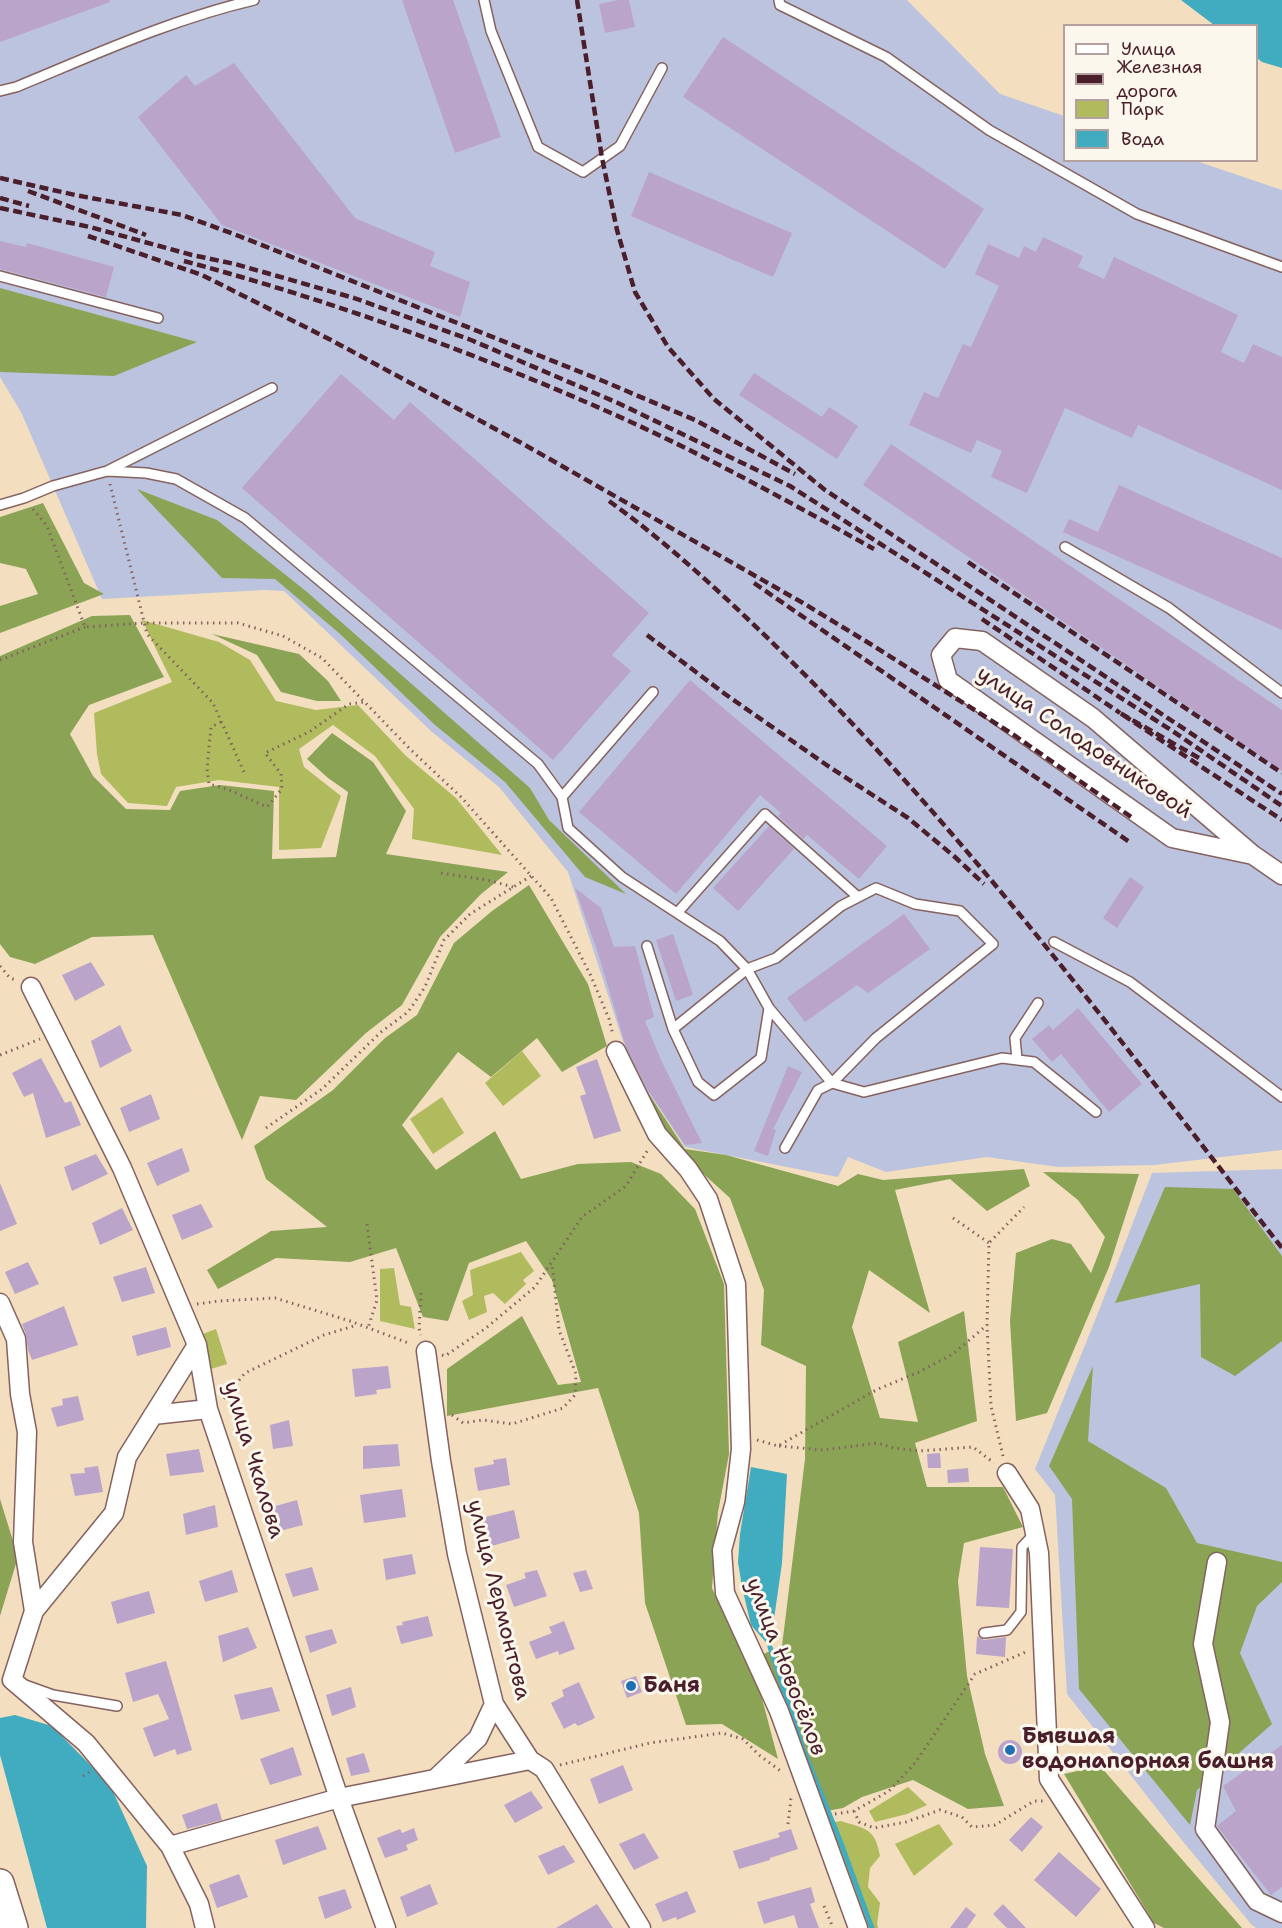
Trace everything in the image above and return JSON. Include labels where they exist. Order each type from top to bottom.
[{"type":"main road","points":[[0,1883],[14,1928]]},
{"type":"street","name":"улица Солодовниковой","points":[[1253,855],[1172,838],[948,680],[941,655],[955,638],[982,640],[1093,718],[1253,855],[1282,875]]},
{"type":"street","name":"улица Чкалова","points":[[31,987],[122,1168],[197,1346],[208,1409],[339,1798],[386,1928]]},
{"type":"street","name":"улица Новосёлов","points":[[616,1051],[657,1134],[688,1169],[708,1199],[736,1284],[741,1436],[735,1502],[722,1550],[725,1593],[778,1711],[858,1928]]},
{"type":"street","points":[[0,1303],[16,1339],[20,1394],[27,1432],[22,1542],[34,1611]]},
{"type":"street","points":[[197,1346],[127,1457],[114,1513],[34,1611],[6,1682],[86,1743],[170,1846],[199,1904],[205,1928]]},
{"type":"street","name":"улица Лермонтова","points":[[426,1351],[457,1554],[494,1704],[537,1765],[641,1928]]},
{"type":"street","points":[[153,1415],[208,1409]]},
{"type":"street","points":[[1007,1473],[1030,1509],[1039,1553],[1049,1779],[1145,1928]]},
{"type":"street","points":[[1217,1562],[1203,1644],[1220,1722],[1205,1829],[1257,1900],[1282,1913]]},
{"type":"street","points":[[434,1780],[478,1738],[494,1704]]},
{"type":"street","points":[[170,1846],[339,1798],[434,1780],[537,1765]]},
{"type":"lane","points":[[0,91],[16,87],[161,29],[217,9],[254,0]]},
{"type":"lane","points":[[484,0],[491,31],[538,147],[583,172],[620,146],[662,68]]},
{"type":"lane","points":[[779,0],[780,5],[886,57],[989,130],[1137,214],[1282,267]]},
{"type":"lane","points":[[0,276],[158,318]]},
{"type":"lane","points":[[0,505],[52,486],[107,471],[272,388]]},
{"type":"lane","points":[[107,471],[146,473],[176,479],[245,518],[538,764],[562,797],[568,828],[622,877],[720,941],[747,969],[769,1008],[832,1083],[864,1092],[1002,1058],[1017,1059],[1034,1062],[1095,1112]]},
{"type":"lane","points":[[1065,547],[1169,608],[1282,693]]},
{"type":"lane","points":[[562,797],[653,692]]},
{"type":"lane","points":[[678,912],[765,814],[858,897]]},
{"type":"lane","points":[[673,1029],[747,969],[776,958],[841,906],[876,888],[915,904],[960,911],[993,944],[876,1038],[832,1083],[818,1090],[785,1148]]},
{"type":"lane","points":[[1054,942],[1130,982],[1282,1097]]},
{"type":"lane","points":[[647,946],[673,1029],[698,1082],[714,1095],[761,1058],[769,1008]]},
{"type":"lane","points":[[1017,1059],[1015,1038],[1038,1003]]},
{"type":"lane","points":[[984,1633],[1007,1630],[1021,1612],[1022,1547],[1035,1533]]},
{"type":"lane","points":[[6,1682],[52,1695],[117,1706]]},
{"type":"path","points":[[107,471],[147,634],[213,703],[244,772]]},
{"type":"path","points":[[24,498],[47,526],[85,627]]},
{"type":"path","points":[[0,660],[85,627],[144,623],[238,623],[283,636],[322,658],[411,750],[461,797],[551,898],[591,976],[609,1019],[616,1051]]},
{"type":"path","points":[[221,722],[211,727],[207,769],[209,784],[227,789],[267,807],[282,789],[280,774],[265,753],[309,732],[349,704],[364,702]]},
{"type":"path","points":[[441,873],[487,880],[513,887]]},
{"type":"path","points":[[266,1128],[322,1089],[381,1032],[408,1012],[425,987],[444,939],[470,914],[531,876]]},
{"type":"path","points":[[0,966],[10,978],[31,987]]},
{"type":"path","points":[[0,1054],[54,1033]]},
{"type":"path","points":[[181,1307],[219,1301],[275,1298],[358,1324],[426,1351],[445,1356],[478,1333],[535,1287],[582,1217],[626,1186],[657,1134]]},
{"type":"path","points":[[1007,1473],[991,1406],[987,1325],[989,1243],[1024,1207]]},
{"type":"path","points":[[953,1218],[989,1243]]},
{"type":"path","points":[[367,1224],[377,1299],[368,1328]]},
{"type":"path","points":[[464,1423],[483,1420],[512,1424],[563,1408],[575,1395],[576,1374],[560,1330],[552,1262]]},
{"type":"path","points":[[421,1293],[419,1328],[426,1351]]},
{"type":"path","points":[[208,1409],[218,1406],[245,1373],[324,1335],[358,1324]]},
{"type":"path","points":[[778,1446],[876,1390],[919,1372],[953,1354],[987,1325]]},
{"type":"path","points":[[741,1436],[778,1446],[823,1450],[878,1443],[919,1452],[973,1447],[1007,1473]]},
{"type":"path","points":[[841,1813],[854,1811],[889,1791],[908,1770],[975,1674],[1043,1644]]},
{"type":"path","points":[[537,1765],[650,1743],[723,1733],[743,1739],[759,1755],[789,1777],[800,1772]]},
{"type":"path","points":[[854,1811],[859,1822],[874,1828],[906,1822],[940,1810],[962,1817],[972,1827],[994,1825],[1034,1802],[1062,1799]]},
{"type":"path","points":[[824,1906],[834,1928]]},
{"type":"shaded area","points":[[0,0],[907,0],[1000,94],[1063,116],[1063,162],[1199,162],[1282,190],[1282,1150],[1154,1165],[1058,1167],[987,1157],[886,1172],[848,1157],[838,1177],[685,1147],[631,1066],[568,872],[499,787],[431,731],[284,591],[264,590],[102,599],[21,412],[0,377]]},
{"type":"shaded area","points":[[1282,1169],[1282,1928],[1256,1928],[1176,1833],[1067,1694],[1055,1495],[1035,1469],[1152,1173]]},
{"type":"green space","points":[[0,288],[197,342],[114,376],[0,372]]},
{"type":"green space","points":[[137,489],[217,520],[307,592],[530,788],[549,820],[626,894],[585,877],[505,782],[435,725],[339,633],[275,579],[222,578]]},
{"type":"green space","points":[[43,503],[84,583],[104,594],[0,633],[0,606],[38,594],[26,569],[0,563],[0,517]]},
{"type":"green space","points":[[130,615],[164,677],[89,705],[70,734],[93,776],[126,809],[170,810],[180,791],[220,785],[274,791],[272,859],[336,857],[348,792],[307,759],[332,733],[373,762],[406,811],[386,854],[508,872],[480,895],[440,937],[402,1005],[366,1033],[296,1100],[260,1096],[242,1140],[153,935],[92,937],[35,964],[10,957],[0,944],[0,656],[92,616]]},
{"type":"green space","points":[[142,620],[219,642],[250,660],[276,701],[316,710],[358,705],[406,756],[456,798],[502,855],[412,839],[414,809],[375,756],[333,725],[299,749],[304,767],[341,796],[321,848],[279,850],[279,787],[219,780],[176,787],[167,806],[128,803],[101,774],[94,713],[172,682]]},
{"type":"green space","points":[[212,634],[299,654],[328,681],[341,701],[317,701],[281,692],[257,655]]},
{"type":"green space","points":[[529,885],[588,984],[607,1046],[562,1072],[537,1038],[491,1077],[458,1052],[402,1125],[436,1170],[495,1131],[521,1179],[578,1164],[631,1162],[661,1174],[695,1209],[724,1284],[729,1454],[718,1512],[712,1588],[760,1691],[778,1759],[722,1724],[686,1725],[645,1603],[639,1513],[598,1388],[447,1416],[447,1369],[522,1316],[558,1385],[581,1382],[552,1280],[526,1241],[469,1263],[448,1321],[423,1317],[396,1248],[350,1262],[276,1258],[218,1289],[207,1270],[271,1231],[327,1227],[266,1179],[254,1146],[333,1090],[385,1038],[417,1015],[454,943],[492,911]]},
{"type":"green space","points":[[522,1051],[541,1076],[503,1106],[485,1083]]},
{"type":"green space","points":[[632,1068],[685,1149],[726,1155],[838,1186],[858,1174],[883,1180],[1024,1169],[1030,1186],[987,1211],[950,1179],[895,1190],[930,1313],[869,1270],[852,1327],[880,1418],[918,1422],[898,1342],[964,1311],[977,1421],[915,1443],[927,1487],[1003,1487],[1023,1527],[964,1543],[958,1581],[967,1676],[985,1754],[1004,1806],[968,1809],[913,1780],[862,1797],[843,1808],[821,1812],[761,1655],[782,1646],[805,1459],[806,1366],[761,1345],[764,1290],[730,1198],[677,1150]]},
{"type":"green space","points":[[442,1097],[464,1133],[433,1154],[410,1119]]},
{"type":"green space","points":[[1043,1172],[1139,1174],[1109,1267],[1047,1413],[1016,1421],[1010,1321],[1016,1253],[1052,1239],[1071,1244],[1091,1273],[1105,1237],[1078,1200]]},
{"type":"green space","points":[[1165,1187],[1233,1189],[1282,1256],[1282,1341],[1235,1376],[1201,1357],[1200,1284],[1115,1303]]},
{"type":"green space","points":[[521,1252],[534,1271],[523,1280],[526,1284],[505,1304],[493,1293],[484,1296],[487,1312],[469,1320],[462,1301],[473,1295],[470,1270]]},
{"type":"green space","points":[[394,1268],[400,1305],[411,1307],[415,1329],[380,1321],[380,1269]]},
{"type":"green space","points":[[216,1329],[227,1364],[211,1369],[200,1335]]},
{"type":"green space","points":[[1093,1366],[1088,1441],[1166,1488],[1197,1543],[1282,1562],[1282,1582],[1257,1606],[1240,1653],[1272,1724],[1197,1790],[1190,1825],[1079,1689],[1072,1499],[1049,1466]]},
{"type":"green space","points":[[0,1499],[18,1557],[0,1616]]},
{"type":"green space","points":[[1100,1766],[1242,1928],[1164,1928],[1154,1923],[1064,1774]]},
{"type":"green space","points":[[908,1787],[927,1805],[907,1814],[875,1822],[869,1811]]},
{"type":"green space","points":[[841,1821],[868,1831],[878,1847],[880,1856],[870,1868],[868,1887],[880,1903],[878,1928],[866,1928],[824,1824]]},
{"type":"green space","points":[[939,1824],[953,1844],[914,1876],[895,1844]]},
{"type":"water","points":[[1181,0],[1282,0],[1282,68],[1258,59],[1258,24],[1213,24]]},
{"type":"water","points":[[751,1467],[787,1474],[782,1563],[770,1647],[751,1625],[738,1562],[740,1534]]},
{"type":"water","points":[[15,1715],[52,1726],[110,1785],[147,1866],[146,1928],[47,1928],[0,1755],[0,1718]]},
{"type":"building","points":[[0,0],[110,0],[110,2],[0,42]]},
{"type":"building","points":[[402,0],[453,0],[501,137],[455,153]]},
{"type":"building","points":[[629,0],[635,27],[605,33],[599,4]]},
{"type":"building","points":[[723,37],[984,209],[945,269],[683,97]]},
{"type":"building","points":[[234,63],[355,218],[435,252],[430,266],[470,282],[460,317],[222,225],[138,117],[186,75],[195,86]]},
{"type":"building","points":[[649,172],[792,233],[773,277],[631,216]]},
{"type":"building","points":[[1043,237],[1083,256],[1078,267],[1104,279],[1114,257],[1238,315],[1221,352],[1244,363],[1253,344],[1282,357],[1282,490],[1138,425],[1132,438],[1065,408],[1027,493],[991,477],[1002,451],[977,440],[971,453],[909,425],[924,392],[938,398],[963,344],[971,347],[999,286],[975,274],[988,244],[1019,258],[1024,246],[1036,252]]},
{"type":"building","points":[[0,241],[26,247],[27,243],[114,267],[106,297],[0,269]]},
{"type":"building","points":[[754,373],[822,417],[829,407],[858,426],[837,459],[739,395]]},
{"type":"building","points":[[341,374],[394,420],[410,402],[649,613],[612,655],[631,671],[553,760],[242,488]]},
{"type":"building","points":[[891,444],[1282,710],[1282,771],[863,485]]},
{"type":"building","points":[[1119,485],[1282,558],[1282,630],[1063,532],[1069,519],[1098,532]]},
{"type":"building","points":[[690,680],[887,846],[859,879],[807,835],[803,839],[778,816],[781,813],[760,795],[676,894],[579,812]]},
{"type":"building","points":[[769,826],[794,849],[738,911],[713,888]]},
{"type":"building","points":[[1130,877],[1144,887],[1117,928],[1103,918]]},
{"type":"building","points":[[575,888],[601,908],[614,947],[635,946],[654,1017],[645,1021],[661,1060],[702,1143],[685,1145],[647,1089],[626,1047],[598,953]]},
{"type":"building","points":[[904,914],[930,949],[868,993],[857,985],[805,1022],[787,998]]},
{"type":"building","points":[[673,934],[693,995],[676,1001],[656,940]]},
{"type":"building","points":[[91,962],[105,985],[75,1001],[62,975]]},
{"type":"building","points":[[1078,1008],[1142,1084],[1109,1112],[1061,1054],[1052,1062],[1032,1039],[1049,1025],[1053,1030]]},
{"type":"building","points":[[120,1025],[132,1051],[100,1068],[91,1041]]},
{"type":"building","points":[[41,1058],[65,1103],[71,1101],[81,1125],[46,1138],[33,1093],[24,1097],[12,1073]]},
{"type":"building","points":[[597,1059],[621,1131],[594,1139],[580,1096],[586,1094],[576,1067]]},
{"type":"building","points":[[788,1066],[802,1072],[773,1129],[776,1130],[768,1156],[754,1151]]},
{"type":"building","points":[[151,1094],[160,1119],[129,1132],[120,1108]]},
{"type":"building","points":[[182,1148],[190,1171],[157,1186],[147,1163]]},
{"type":"building","points":[[96,1154],[108,1174],[72,1191],[64,1167]]},
{"type":"building","points":[[0,1183],[17,1224],[0,1231]]},
{"type":"building","points":[[201,1204],[213,1227],[182,1240],[172,1215]]},
{"type":"building","points":[[122,1208],[133,1230],[100,1245],[92,1223]]},
{"type":"building","points":[[28,1262],[39,1284],[15,1294],[5,1272]]},
{"type":"building","points":[[146,1267],[155,1293],[122,1302],[113,1277]]},
{"type":"building","points":[[64,1306],[78,1345],[32,1360],[22,1324]]},
{"type":"building","points":[[166,1327],[171,1347],[137,1356],[132,1336]]},
{"type":"building","points":[[388,1366],[391,1388],[376,1390],[377,1394],[355,1397],[352,1369]]},
{"type":"building","points":[[78,1396],[84,1420],[57,1427],[51,1408],[63,1405],[62,1399]]},
{"type":"building","points":[[289,1420],[293,1446],[273,1449],[270,1425]]},
{"type":"building","points":[[398,1444],[400,1466],[363,1469],[363,1446]]},
{"type":"building","points":[[199,1449],[204,1472],[170,1476],[166,1454]]},
{"type":"building","points":[[940,1453],[941,1468],[928,1468],[927,1454]]},
{"type":"building","points":[[506,1458],[510,1485],[478,1491],[474,1468],[494,1464],[493,1460]]},
{"type":"building","points":[[98,1466],[103,1492],[75,1496],[70,1474],[85,1473],[84,1468]]},
{"type":"building","points":[[968,1468],[969,1482],[948,1483],[947,1470]]},
{"type":"building","points":[[402,1489],[406,1517],[364,1523],[360,1495]]},
{"type":"building","points":[[297,1500],[303,1525],[272,1533],[265,1509]]},
{"type":"building","points":[[215,1505],[218,1527],[186,1535],[183,1514]]},
{"type":"building","points":[[514,1510],[520,1538],[488,1547],[481,1518]]},
{"type":"building","points":[[980,1547],[1013,1549],[1009,1608],[976,1606]]},
{"type":"building","points":[[412,1554],[416,1574],[386,1580],[383,1559]]},
{"type":"building","points":[[312,1567],[319,1590],[293,1597],[285,1574]]},
{"type":"building","points":[[232,1570],[238,1592],[205,1602],[199,1581]]},
{"type":"building","points":[[537,1570],[547,1596],[514,1607],[506,1585],[526,1578],[524,1573]]},
{"type":"building","points":[[586,1570],[593,1589],[580,1592],[573,1573]]},
{"type":"building","points":[[149,1591],[155,1613],[117,1624],[111,1602]]},
{"type":"building","points":[[428,1616],[433,1636],[401,1644],[396,1626],[403,1625],[402,1622]]},
{"type":"building","points":[[564,1621],[575,1649],[559,1655],[558,1651],[536,1659],[529,1642],[552,1633],[549,1627]]},
{"type":"building","points":[[248,1627],[257,1648],[223,1662],[218,1636]]},
{"type":"building","points":[[332,1629],[337,1643],[310,1653],[305,1636]]},
{"type":"building","points":[[977,1636],[984,1640],[1006,1637],[1005,1657],[976,1654]]},
{"type":"building","points":[[166,1661],[192,1750],[177,1755],[175,1749],[154,1757],[143,1728],[169,1719],[158,1694],[133,1702],[125,1673]]},
{"type":"building","name":"Баня","points":[[636,1676],[642,1692],[627,1698],[621,1681]]},
{"type":"building","points":[[579,1682],[595,1718],[578,1726],[575,1723],[564,1729],[551,1703],[564,1696],[562,1690]]},
{"type":"building","points":[[272,1687],[280,1711],[241,1720],[234,1695]]},
{"type":"building","points":[[351,1687],[356,1707],[332,1716],[326,1695]]},
{"type":"building","name":"Бывшая водонапорная башня","points":[[1010,1740],[1015,1741],[1021,1747],[1021,1757],[1015,1763],[1010,1764],[1005,1763],[999,1757],[998,1752],[999,1747],[1005,1741]]},
{"type":"building","points":[[1282,1745],[1282,1887],[1271,1895],[1217,1826],[1236,1811],[1223,1786]]},
{"type":"building","points":[[293,1747],[302,1775],[270,1785],[260,1759]]},
{"type":"building","points":[[364,1753],[370,1772],[351,1776],[346,1758]]},
{"type":"building","points":[[623,1765],[633,1790],[599,1804],[590,1779]]},
{"type":"building","points":[[531,1791],[543,1808],[515,1823],[504,1805]]},
{"type":"building","points":[[217,1803],[222,1820],[187,1829],[182,1815]]},
{"type":"building","points":[[1031,1817],[1043,1827],[1022,1852],[1009,1840]]},
{"type":"building","points":[[318,1826],[327,1849],[283,1865],[275,1840]]},
{"type":"building","points":[[414,1828],[418,1840],[406,1845],[408,1850],[385,1858],[377,1838],[400,1829],[402,1833]]},
{"type":"building","points":[[791,1829],[798,1849],[739,1869],[733,1851],[780,1837],[778,1833]]},
{"type":"building","points":[[644,1833],[659,1858],[634,1870],[619,1844]]},
{"type":"building","points":[[564,1845],[575,1862],[548,1875],[538,1856]]},
{"type":"building","points":[[1059,1852],[1101,1889],[1076,1917],[1034,1880]]},
{"type":"building","points":[[239,1874],[248,1897],[217,1908],[209,1885]]},
{"type":"building","points":[[430,1884],[438,1904],[407,1917],[400,1897]]},
{"type":"building","points":[[811,1887],[815,1902],[810,1904],[819,1928],[798,1928],[794,1915],[764,1924],[757,1902]]},
{"type":"building","points":[[345,1889],[352,1908],[325,1919],[318,1897]]},
{"type":"building","points":[[687,1891],[696,1912],[677,1920],[676,1917],[663,1922],[655,1904]]},
{"type":"building","points":[[597,1904],[613,1928],[556,1928]]},
{"type":"building","points":[[1003,1904],[1026,1928],[1007,1928],[993,1914]]},
{"type":"building","points":[[966,1907],[976,1915],[967,1928],[950,1928]]},
{"type":"waterway","points":[[770,1647],[803,1749],[872,1928]]},
{"type":"railway","points":[[577,0],[602,158],[617,230],[635,292],[668,347],[714,399],[825,490],[1282,794]]},
{"type":"railway","points":[[0,178],[182,215],[239,236],[695,420],[795,474]]},
{"type":"railway","points":[[28,191],[146,235]]},
{"type":"railway","points":[[0,198],[29,206]]},
{"type":"railway","points":[[0,208],[90,227],[192,255],[235,264],[354,298],[471,340],[618,403],[790,486],[1171,730],[1282,806]]},
{"type":"railway","points":[[88,236],[202,275],[331,340],[525,445],[803,603],[872,645],[1014,735],[1134,819]]},
{"type":"railway","points":[[184,261],[347,310],[507,369],[645,428],[777,495],[874,549]]},
{"type":"railway","points":[[609,501],[679,556],[745,616],[855,727],[920,798],[1105,1020],[1282,1248]]},
{"type":"railway","points":[[968,562],[1282,773]]},
{"type":"railway","points":[[754,583],[1131,843]]},
{"type":"railway","points":[[982,619],[1120,713]]},
{"type":"railway","points":[[647,635],[725,694],[828,766],[908,818],[984,884]]},
{"type":"railway","points":[[1199,758],[1120,713],[1282,820]]},
{"type":"place","name":"Баня","points":[[631,1686]]},
{"type":"place","name":"Бывшая водонапорная башня","points":[[1010,1750]]}]
